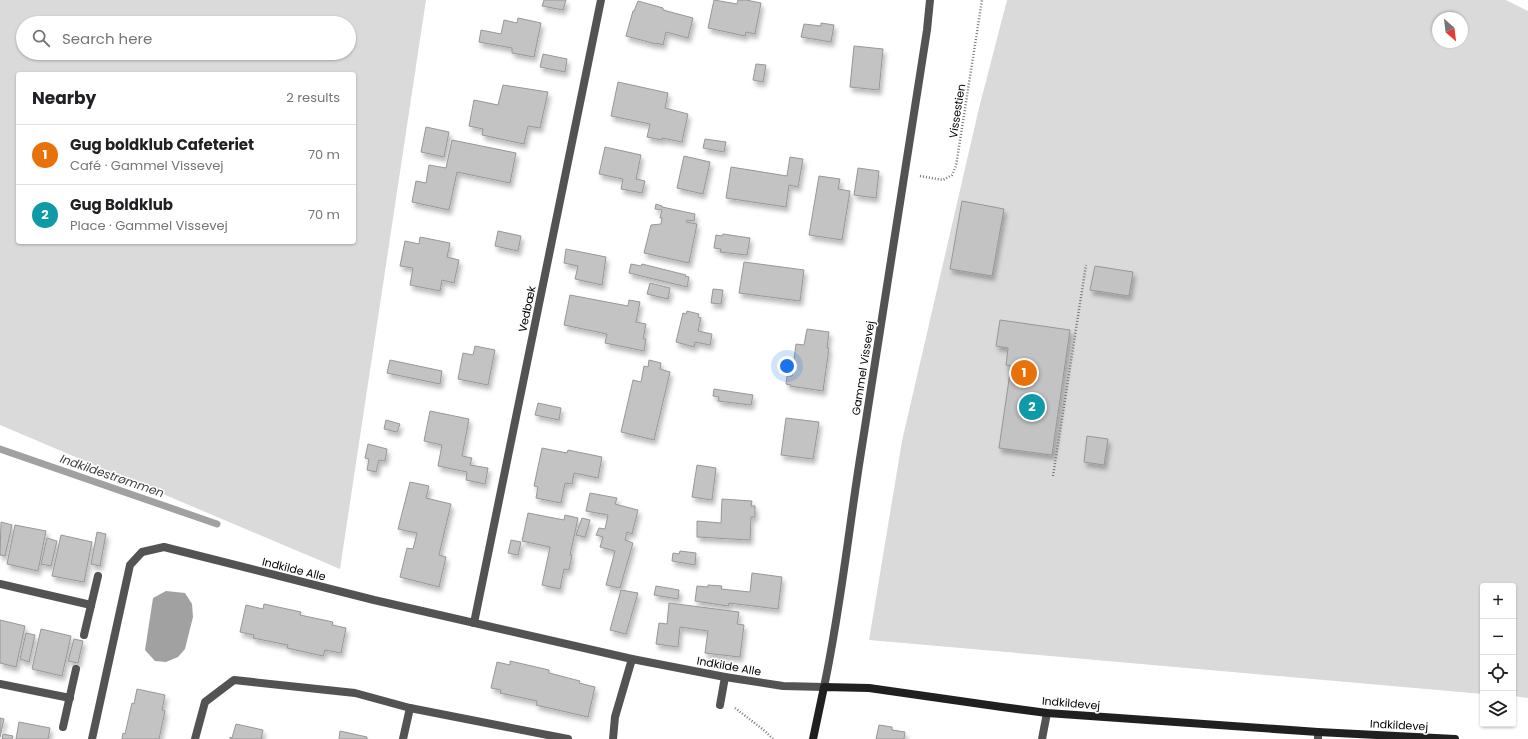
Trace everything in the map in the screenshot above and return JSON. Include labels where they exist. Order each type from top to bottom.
[{"type":"street","name":"Vedbæk","points":[[474,623],[601,0]]},
{"type":"street","name":"Gammel Vissevej","points":[[812,739],[833,644],[841,595],[862,446],[927,30],[930,0]]},
{"type":"street","name":"Indkilde Alle","points":[[92,739],[130,565],[142,552],[164,547],[374,600],[632,659],[725,677],[782,686],[824,687]]},
{"type":"street","points":[[84,635],[98,576]]},
{"type":"street","points":[[0,584],[91,605]]},
{"type":"street","points":[[613,739],[615,717],[632,659]]},
{"type":"street","points":[[63,728],[76,669]]},
{"type":"street","points":[[720,705],[725,677]]},
{"type":"street","points":[[195,739],[205,702],[234,680],[355,693],[410,708],[568,739]]},
{"type":"street","points":[[0,684],[70,698]]},
{"type":"street","name":"Indkildevej","points":[[824,687],[869,688],[1047,712],[1318,736],[1455,739]]},
{"type":"street","points":[[403,739],[410,708]]},
{"type":"street","points":[[1042,739],[1047,712]]},
{"type":"path","name":"Vissestien","points":[[904,173],[943,180],[952,175],[956,166],[982,0]]},
{"type":"path","points":[[1054,476],[1086,265]]},
{"type":"path","points":[[722,694],[736,709],[773,739]]},
{"type":"shaded area","points":[[0,0],[426,0],[340,569],[0,425]]},
{"type":"shaded area","points":[[1007,0],[1506,0],[1528,11],[1528,698],[1516,696],[1516,583],[1480,583],[1480,694],[869,640],[902,441],[979,108]]},
{"type":"shaded area","points":[[166,591],[185,593],[192,604],[193,617],[185,649],[178,657],[166,662],[155,661],[145,650],[153,598]]},
{"type":"building","points":[[544,0],[566,0],[563,10],[542,6]]},
{"type":"building","points":[[714,0],[737,4],[738,0],[761,3],[755,34],[746,32],[745,36],[708,28]]},
{"type":"building","points":[[638,1],[663,8],[663,10],[693,18],[688,38],[666,32],[663,45],[626,36],[633,11]]},
{"type":"building","points":[[518,18],[541,23],[534,57],[512,53],[512,48],[479,42],[481,30],[501,34],[504,20],[517,23]]},
{"type":"building","points":[[821,23],[834,25],[831,42],[801,37],[804,24],[821,26]]},
{"type":"building","points":[[854,46],[883,49],[879,90],[850,87]]},
{"type":"building","points":[[543,54],[567,59],[565,72],[540,67]]},
{"type":"building","points":[[756,64],[766,65],[763,82],[753,80]]},
{"type":"building","points":[[618,82],[668,93],[665,108],[688,114],[682,142],[647,137],[650,124],[611,116]]},
{"type":"building","points":[[503,85],[548,92],[540,128],[528,126],[524,144],[482,135],[483,129],[469,126],[474,100],[498,105]]},
{"type":"building","points":[[426,127],[449,132],[444,157],[421,152]]},
{"type":"building","points":[[705,139],[726,142],[724,152],[703,148]]},
{"type":"building","points":[[452,140],[516,153],[510,183],[457,172],[449,210],[412,202],[416,181],[426,183],[429,165],[446,168]]},
{"type":"building","points":[[605,147],[641,155],[636,179],[645,181],[642,193],[621,189],[623,179],[599,174]]},
{"type":"building","points":[[684,156],[710,162],[703,194],[677,188]]},
{"type":"building","points":[[790,157],[803,159],[798,187],[789,185],[786,207],[726,198],[731,167],[787,176]]},
{"type":"building","points":[[858,168],[879,171],[876,198],[854,195]]},
{"type":"building","points":[[819,176],[840,179],[838,189],[850,191],[842,240],[809,235]]},
{"type":"building","points":[[962,201],[1004,209],[992,276],[950,269]]},
{"type":"building","points":[[656,204],[662,207],[695,214],[694,221],[687,220],[686,222],[697,224],[689,263],[644,253],[651,225],[661,224],[662,218],[660,218],[662,210],[655,209]]},
{"type":"building","points":[[498,231],[521,236],[518,251],[495,246]]},
{"type":"building","points":[[723,234],[750,238],[747,255],[720,252],[721,249],[714,248],[716,235],[722,236]]},
{"type":"building","points":[[420,237],[450,243],[447,257],[459,260],[454,283],[442,280],[440,291],[410,285],[413,268],[400,266],[405,241],[419,244]]},
{"type":"building","points":[[566,249],[606,257],[602,285],[575,279],[578,266],[564,263]]},
{"type":"building","points":[[744,262],[804,270],[800,301],[739,293]]},
{"type":"building","points":[[631,264],[641,266],[642,264],[686,275],[685,276],[689,277],[687,287],[629,273]]},
{"type":"building","points":[[1095,266],[1133,272],[1129,296],[1090,290]]},
{"type":"building","points":[[650,283],[670,288],[668,299],[647,294]]},
{"type":"building","points":[[713,289],[723,290],[721,304],[711,303]]},
{"type":"building","points":[[570,295],[628,306],[629,300],[640,302],[636,322],[646,324],[643,339],[646,339],[644,351],[605,343],[607,334],[564,325]]},
{"type":"building","points":[[687,311],[699,314],[698,317],[701,318],[698,331],[712,334],[710,345],[695,342],[694,347],[676,342],[683,313],[686,314]]},
{"type":"building","points":[[1000,320],[1070,330],[1052,455],[999,448],[1011,366],[1006,365],[1008,348],[996,346]]},
{"type":"building","points":[[807,329],[829,332],[827,348],[829,348],[823,391],[790,386],[791,385],[786,384],[787,376],[792,376],[796,344],[804,345]]},
{"type":"building","points":[[475,346],[495,350],[488,385],[458,379],[463,353],[473,355]]},
{"type":"building","points":[[390,360],[442,371],[440,384],[387,373]]},
{"type":"building","points":[[649,360],[661,363],[660,369],[670,372],[654,440],[621,432],[633,380],[641,382],[644,366],[648,367]]},
{"type":"building","points":[[714,389],[753,395],[751,405],[718,401],[719,397],[713,396]]},
{"type":"building","points":[[538,403],[561,408],[559,420],[535,415]]},
{"type":"building","points":[[430,411],[469,419],[462,456],[472,458],[470,465],[488,468],[485,484],[466,480],[467,472],[438,466],[442,445],[424,441]]},
{"type":"building","points":[[786,418],[819,422],[813,459],[781,455]]},
{"type":"building","points":[[386,420],[400,424],[397,432],[384,429]]},
{"type":"building","points":[[1087,436],[1108,439],[1104,465],[1084,462]]},
{"type":"building","points":[[368,444],[387,449],[385,461],[379,460],[376,472],[367,470],[369,459],[365,458]]},
{"type":"building","points":[[542,448],[567,453],[568,450],[602,457],[598,478],[574,473],[572,484],[565,483],[561,503],[536,498],[538,487],[534,486]]},
{"type":"building","points":[[697,465],[716,468],[712,500],[692,497]]},
{"type":"building","points":[[410,482],[429,486],[426,498],[451,504],[439,555],[446,557],[439,587],[400,577],[407,548],[413,549],[417,533],[398,529]]},
{"type":"building","points":[[590,493],[617,498],[615,504],[638,510],[632,534],[627,532],[625,540],[633,543],[620,588],[606,585],[615,551],[600,547],[603,537],[596,535],[599,528],[605,529],[608,515],[586,511]]},
{"type":"building","points":[[722,499],[752,501],[751,506],[755,506],[755,517],[751,517],[750,540],[697,537],[697,521],[721,523]]},
{"type":"building","points":[[528,513],[564,520],[565,515],[578,518],[570,555],[572,555],[569,570],[564,569],[560,589],[542,585],[550,547],[522,541]]},
{"type":"building","points":[[582,518],[590,520],[585,537],[576,535]]},
{"type":"building","points":[[1,522],[12,525],[5,556],[0,555]]},
{"type":"building","points":[[15,525],[46,531],[38,571],[7,564]]},
{"type":"building","points":[[97,532],[106,534],[100,566],[91,564]]},
{"type":"building","points":[[61,535],[92,542],[84,582],[52,576]]},
{"type":"building","points":[[47,538],[57,541],[51,566],[41,564]]},
{"type":"building","points":[[511,540],[521,542],[518,555],[508,553]]},
{"type":"building","points":[[680,551],[696,553],[695,565],[672,561],[673,553],[679,554]]},
{"type":"building","points":[[752,573],[782,577],[778,609],[729,603],[728,606],[695,601],[697,586],[722,586],[721,589],[750,592]]},
{"type":"building","points":[[656,586],[679,590],[678,599],[654,595]]},
{"type":"building","points":[[621,590],[638,593],[626,634],[610,630]]},
{"type":"building","points":[[669,603],[739,612],[737,624],[744,625],[740,657],[705,653],[708,631],[680,627],[678,647],[656,644],[659,623],[667,624]]},
{"type":"building","points":[[264,604],[301,612],[300,615],[333,622],[332,625],[346,628],[341,653],[325,650],[323,656],[287,648],[288,645],[253,638],[254,635],[240,632],[246,605],[263,609]]},
{"type":"building","points":[[0,620],[25,626],[16,667],[0,663]]},
{"type":"building","points":[[41,629],[71,636],[62,676],[32,669]]},
{"type":"building","points":[[26,633],[35,635],[29,662],[20,659]]},
{"type":"building","points":[[74,639],[83,641],[78,663],[68,661]]},
{"type":"building","points":[[510,661],[549,670],[549,673],[580,681],[579,683],[595,687],[588,717],[536,705],[537,701],[500,693],[501,690],[491,688],[497,662],[510,665]]},
{"type":"building","points":[[137,689],[165,695],[162,710],[165,711],[159,739],[122,739],[123,733],[125,734],[132,703],[134,704]]},
{"type":"building","points":[[0,718],[4,719],[0,737]]},
{"type":"building","points":[[19,722],[50,728],[48,739],[16,739]]},
{"type":"building","points":[[236,724],[263,730],[261,739],[230,739],[230,737],[232,738]]},
{"type":"building","points":[[879,725],[892,727],[892,730],[905,732],[904,739],[876,739]]},
{"type":"building","points":[[340,731],[367,737],[367,739],[339,739]]},
{"type":"building","points":[[3,734],[13,736],[12,739],[2,739]]},
{"type":"waterway","name":"Indkildestrømmen","points":[[0,449],[217,524]]},
{"type":"place","name":"Gug boldklub Cafeteriet","points":[[1024,373]]},
{"type":"place","name":"Gug Boldklub","points":[[1032,407]]}]
